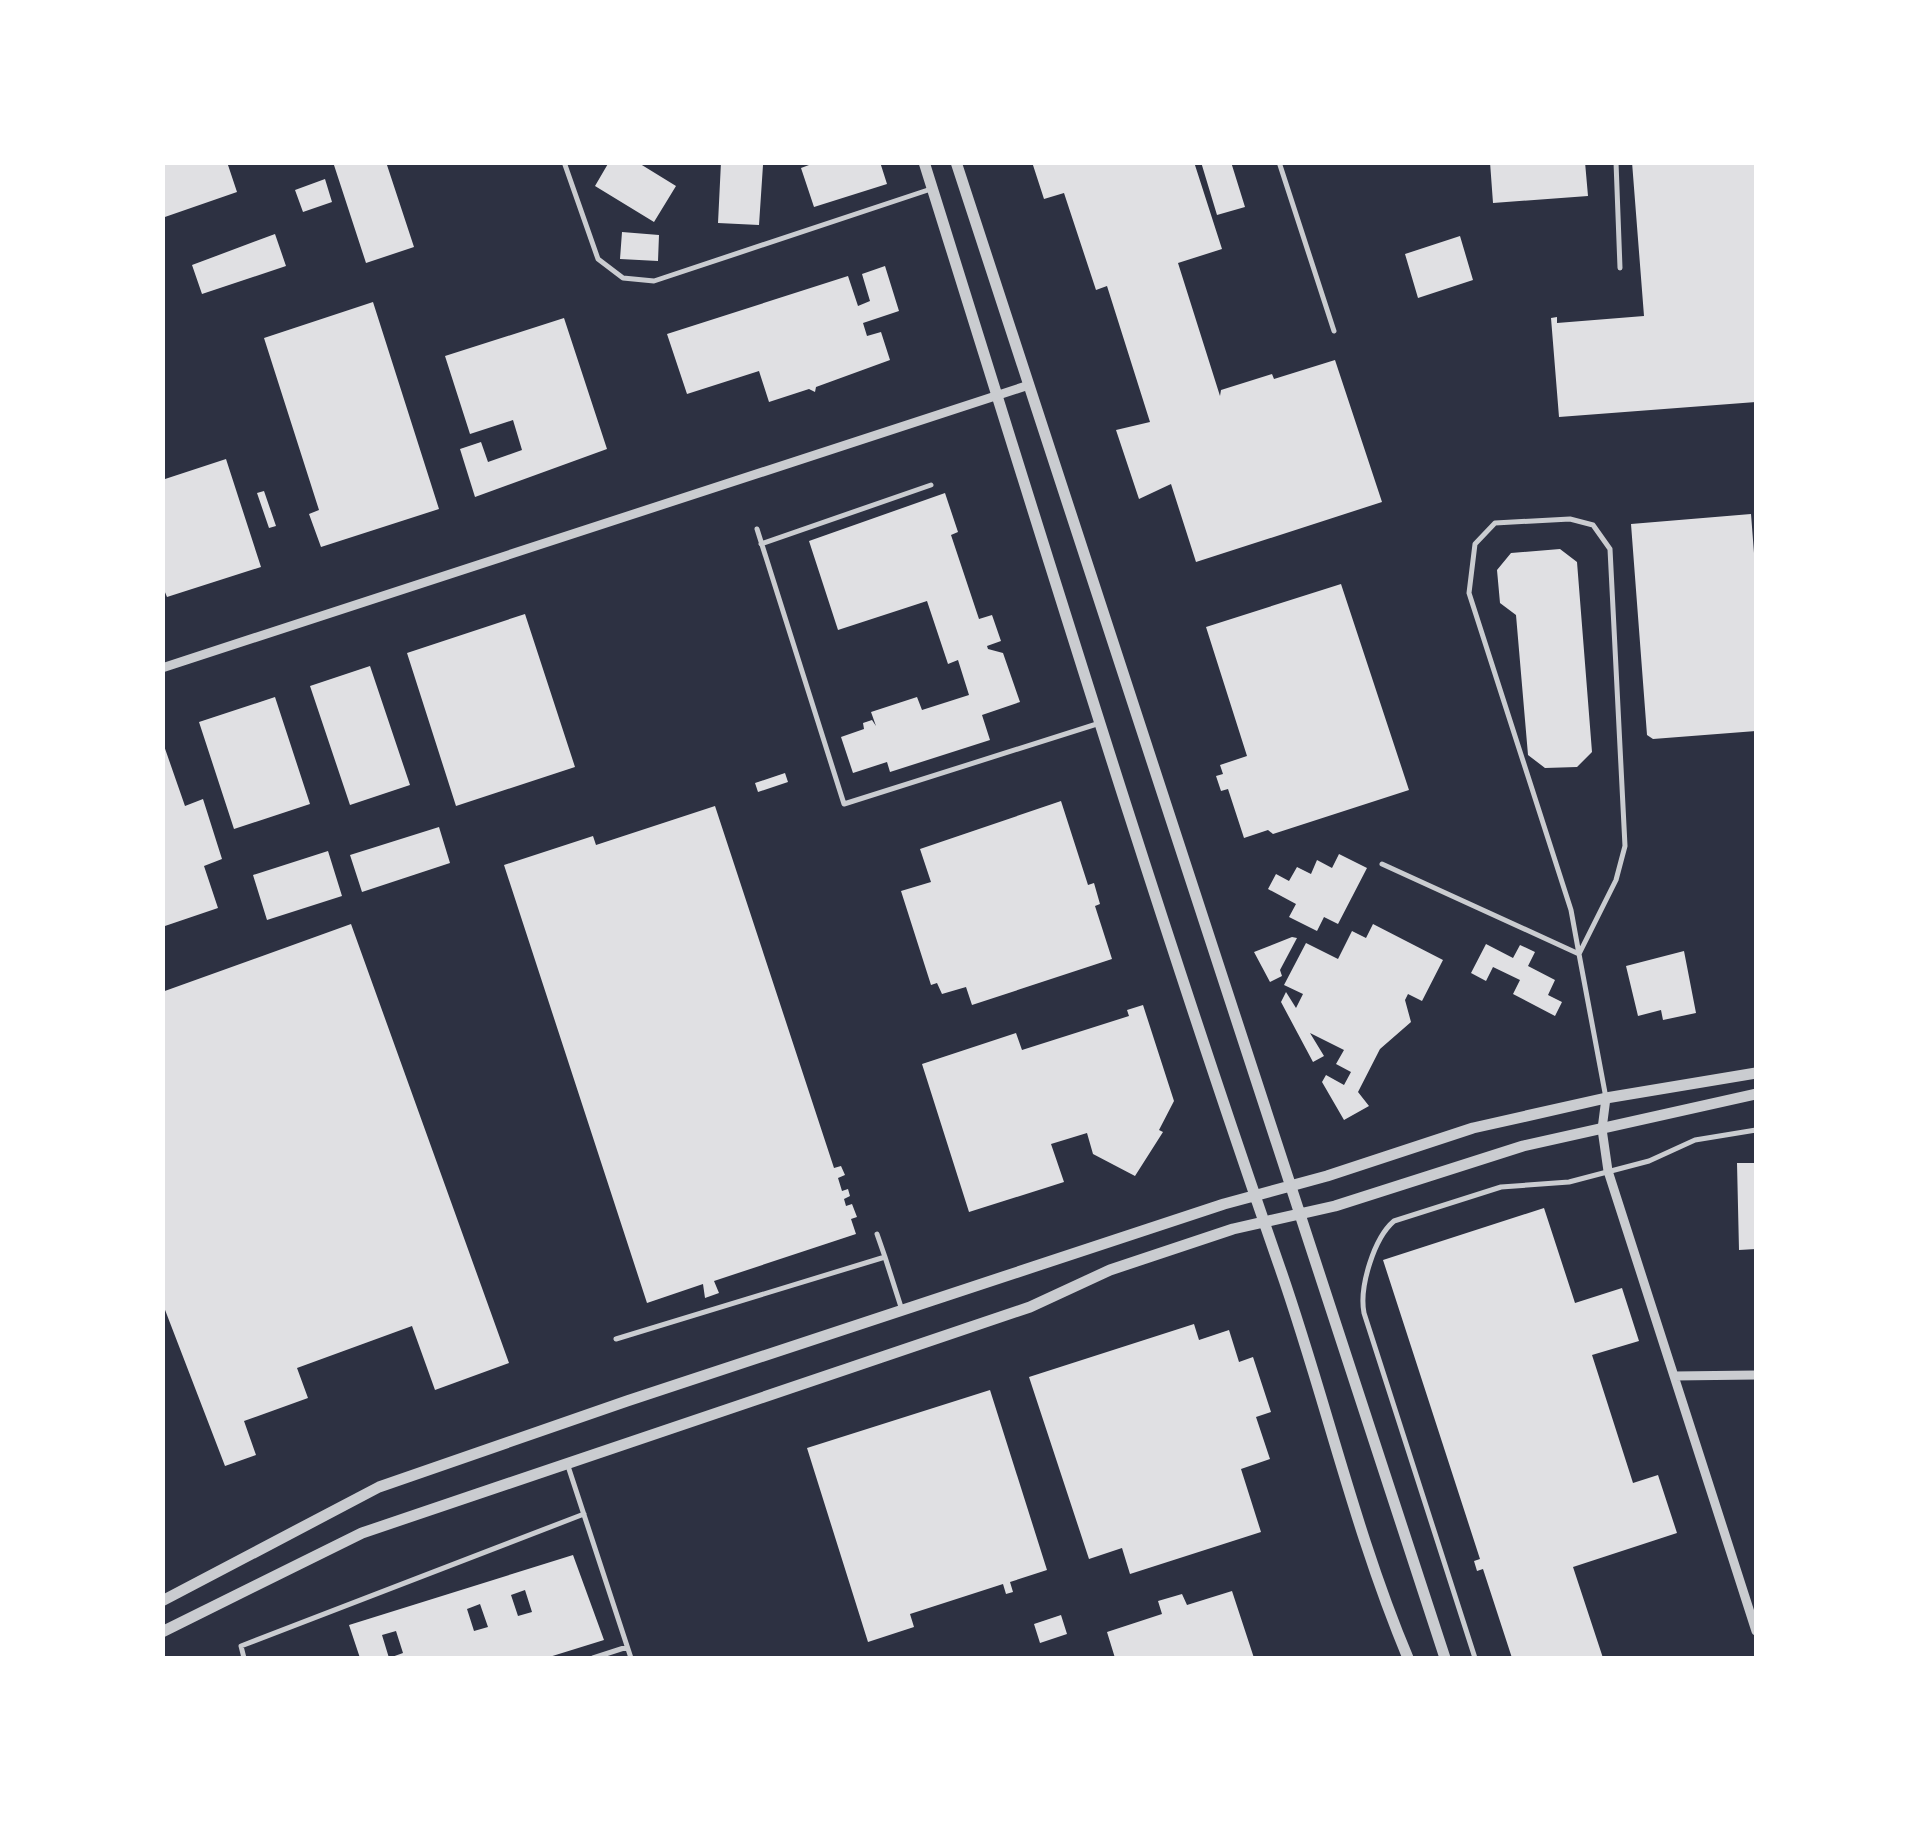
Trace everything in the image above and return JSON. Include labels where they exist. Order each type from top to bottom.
[{"type":"street","points":[[924,162],[994,396],[1325,1402],[1377,1581],[1408,1658]]},
{"type":"street","points":[[956,162],[1026,386],[1445,1658]]},
{"type":"street","points":[[162,668],[1026,386]]},
{"type":"street","points":[[162,1601],[378,1487],[902,1310],[1473,1128],[1606,1098],[1756,1073]]},
{"type":"street","points":[[162,1632],[362,1533],[1030,1307],[1110,1270],[1523,1146],[1756,1094]]},
{"type":"street","points":[[1606,1098],[1602,1129],[1608,1171],[1756,1631]]},
{"type":"street","points":[[1674,1376],[1756,1375]]},
{"type":"lane","points":[[564,162],[598,260],[623,278],[654,281],[932,189]]},
{"type":"lane","points":[[1279,162],[1334,331]]},
{"type":"lane","points":[[1616,162],[1620,268]]},
{"type":"lane","points":[[761,544],[931,485]]},
{"type":"lane","points":[[1579,954],[1616,880],[1625,846],[1610,549],[1593,525],[1570,519],[1495,523],[1475,544],[1469,593],[1571,910],[1579,954],[1606,1098]]},
{"type":"lane","points":[[757,529],[844,804],[1101,723]]},
{"type":"lane","points":[[1382,864],[1579,954]]},
{"type":"lane","points":[[1475,1658],[1364,1313],[1364,1285],[1385,1230],[1394,1221],[1500,1187],[1569,1182],[1649,1162],[1695,1140],[1756,1130]]},
{"type":"lane","points":[[877,1234],[902,1310]]},
{"type":"lane","points":[[616,1339],[885,1257]]},
{"type":"lane","points":[[567,1463],[631,1658]]},
{"type":"lane","points":[[244,1658],[241,1646],[584,1514]]},
{"type":"lane","points":[[593,1658],[627,1647]]},
{"type":"building","points":[[162,162],[227,162],[237,192],[162,218]]},
{"type":"building","points":[[333,162],[386,162],[414,247],[366,263]]},
{"type":"building","points":[[609,162],[637,162],[676,186],[654,222],[595,186]]},
{"type":"building","points":[[721,162],[763,165],[759,225],[718,223]]},
{"type":"building","points":[[817,162],[880,162],[887,184],[814,207],[801,168]]},
{"type":"building","points":[[1032,162],[1194,162],[1222,249],[1178,263],[1220,396],[1221,390],[1272,374],[1274,379],[1335,360],[1382,502],[1196,562],[1171,484],[1139,499],[1116,430],[1150,422],[1107,286],[1096,290],[1064,193],[1044,199]]},
{"type":"building","points":[[1201,162],[1231,162],[1245,207],[1217,215]]},
{"type":"building","points":[[1490,162],[1585,162],[1588,196],[1493,203]]},
{"type":"building","points":[[1632,162],[1756,162],[1756,402],[1559,417],[1551,318],[1557,317],[1557,323],[1644,316]]},
{"type":"building","points":[[325,179],[332,202],[303,212],[295,190]]},
{"type":"building","points":[[622,232],[659,235],[658,261],[620,259]]},
{"type":"building","points":[[275,234],[286,266],[202,294],[192,265]]},
{"type":"building","points":[[1460,236],[1473,280],[1418,298],[1405,254]]},
{"type":"building","points":[[885,266],[899,311],[863,323],[867,336],[881,332],[890,360],[816,387],[815,392],[809,389],[769,402],[759,371],[687,394],[667,334],[848,276],[858,306],[870,301],[862,274]]},
{"type":"building","points":[[373,302],[439,509],[321,547],[309,514],[319,510],[264,338]]},
{"type":"building","points":[[564,318],[607,449],[475,497],[460,449],[481,442],[488,462],[522,450],[513,420],[470,434],[445,356]]},
{"type":"building","points":[[226,459],[261,567],[167,597],[162,585],[162,480]]},
{"type":"building","points":[[264,491],[276,526],[269,528],[257,493]]},
{"type":"building","points":[[945,493],[958,532],[951,535],[979,619],[992,615],[1001,641],[987,646],[988,649],[1003,653],[1020,702],[982,715],[990,740],[890,772],[887,762],[853,773],[841,737],[864,729],[863,723],[872,720],[876,726],[871,712],[917,697],[922,710],[969,695],[958,660],[948,664],[927,601],[838,630],[809,541]]},
{"type":"building","points":[[1751,514],[1756,579],[1756,731],[1653,739],[1647,735],[1631,524]]},
{"type":"building","points":[[1560,549],[1577,562],[1592,752],[1577,767],[1545,768],[1528,755],[1516,615],[1500,603],[1497,570],[1511,553]]},
{"type":"building","points":[[1341,584],[1409,790],[1273,834],[1268,830],[1244,838],[1228,789],[1221,791],[1216,776],[1223,774],[1220,765],[1247,756],[1206,627]]},
{"type":"building","points":[[525,614],[575,767],[456,806],[407,653]]},
{"type":"building","points":[[370,666],[410,785],[350,805],[310,686]]},
{"type":"building","points":[[275,697],[310,804],[234,829],[199,722]]},
{"type":"building","points":[[162,740],[185,806],[203,799],[222,859],[204,866],[218,908],[162,927]]},
{"type":"building","points":[[785,773],[788,782],[758,792],[755,783]]},
{"type":"building","points":[[1061,801],[1088,885],[1094,883],[1100,904],[1095,906],[1112,959],[972,1005],[966,987],[942,994],[937,983],[931,985],[901,891],[931,882],[920,849]]},
{"type":"building","points":[[715,806],[834,1168],[841,1166],[845,1175],[838,1178],[842,1191],[848,1189],[850,1196],[844,1199],[846,1206],[852,1204],[857,1217],[851,1219],[856,1234],[714,1281],[719,1293],[705,1298],[703,1284],[647,1303],[504,865],[593,836],[596,845]]},
{"type":"building","points":[[439,827],[450,863],[362,892],[350,855]]},
{"type":"building","points":[[328,851],[342,896],[267,920],[253,875]]},
{"type":"building","points":[[1339,854],[1367,868],[1338,924],[1324,917],[1317,931],[1289,917],[1296,904],[1268,889],[1276,874],[1289,881],[1297,867],[1311,874],[1317,860],[1332,868]]},
{"type":"building","points":[[351,924],[509,1363],[435,1390],[412,1326],[297,1368],[308,1398],[244,1421],[256,1455],[225,1466],[162,1302],[162,992]]},
{"type":"building","points":[[1373,924],[1443,960],[1422,1001],[1408,994],[1405,1000],[1411,1022],[1380,1049],[1358,1092],[1369,1106],[1344,1120],[1322,1082],[1326,1075],[1344,1085],[1351,1072],[1336,1064],[1344,1050],[1310,1033],[1324,1056],[1313,1062],[1281,1002],[1286,992],[1296,1008],[1303,994],[1284,985],[1306,943],[1338,959],[1352,931],[1366,938]]},
{"type":"building","points":[[1297,938],[1280,970],[1282,976],[1270,982],[1254,952]]},
{"type":"building","points":[[1486,944],[1513,958],[1520,945],[1535,952],[1528,966],[1555,980],[1548,995],[1562,1002],[1555,1016],[1513,994],[1520,980],[1493,967],[1486,981],[1471,973]]},
{"type":"building","points":[[1684,951],[1696,1013],[1663,1020],[1661,1010],[1638,1016],[1626,966]]},
{"type":"building","points":[[1143,1005],[1174,1101],[1159,1130],[1163,1132],[1135,1176],[1093,1154],[1087,1133],[1051,1144],[1064,1182],[969,1212],[922,1064],[1016,1033],[1022,1050],[1129,1016],[1127,1010]]},
{"type":"building","points":[[1737,1163],[1756,1163],[1756,1249],[1739,1250]]},
{"type":"building","points":[[1544,1208],[1575,1303],[1622,1288],[1639,1341],[1592,1355],[1633,1483],[1658,1475],[1677,1533],[1573,1567],[1603,1658],[1512,1658],[1483,1569],[1477,1571],[1474,1561],[1480,1559],[1383,1260]]},
{"type":"building","points":[[1194,1324],[1199,1340],[1229,1330],[1239,1362],[1253,1357],[1271,1412],[1256,1417],[1270,1459],[1241,1469],[1261,1532],[1130,1574],[1122,1548],[1089,1559],[1029,1377]]},
{"type":"building","points":[[990,1390],[1047,1570],[1010,1582],[1013,1592],[1006,1594],[1003,1584],[910,1614],[914,1627],[868,1642],[807,1448]]},
{"type":"building","points":[[573,1555],[604,1640],[546,1658],[389,1658],[360,1658],[349,1625]],"holes":[[[525,1590],[532,1612],[518,1616],[511,1595]],[[480,1604],[488,1627],[474,1631],[467,1609]],[[396,1631],[403,1653],[389,1658],[382,1635]]]},
{"type":"building","points":[[1232,1591],[1254,1658],[1115,1658],[1107,1632],[1162,1614],[1158,1601],[1182,1594],[1187,1605]]},
{"type":"building","points":[[1061,1615],[1067,1634],[1040,1643],[1034,1624]]}]
